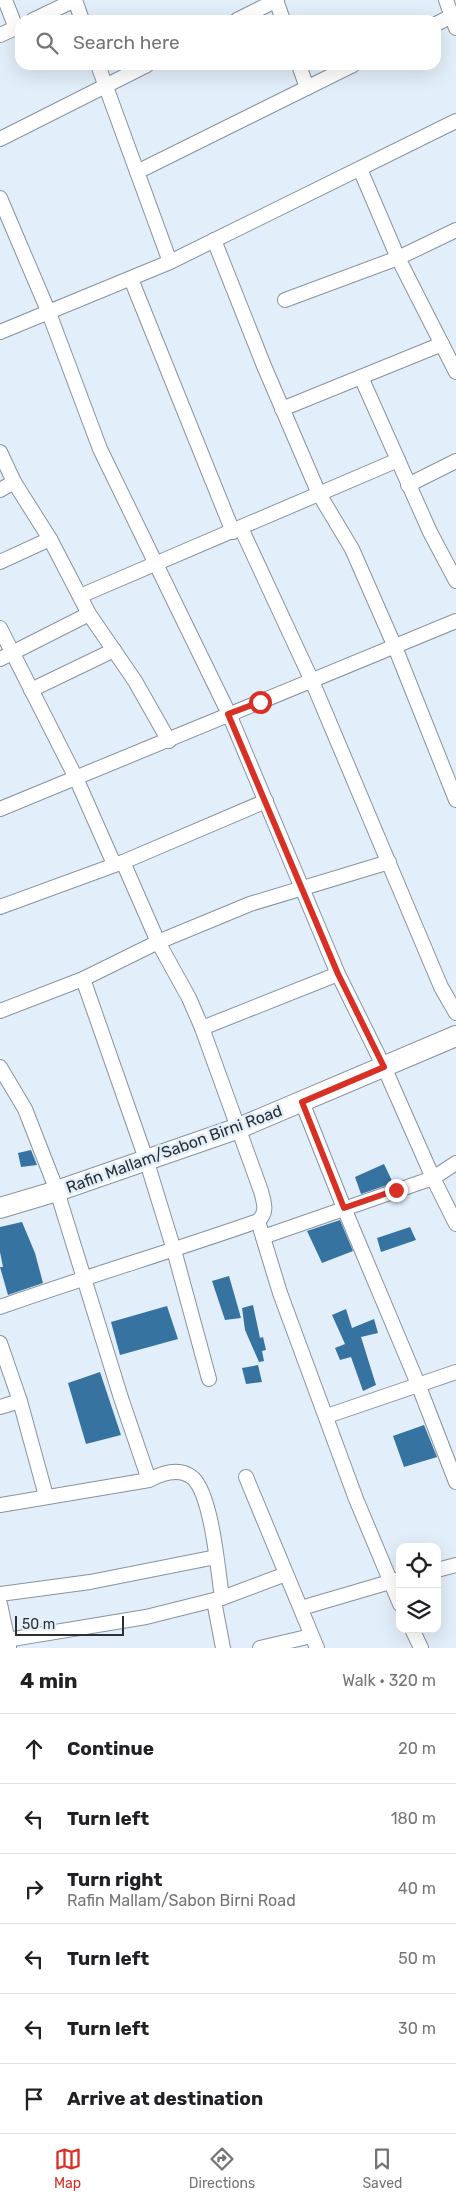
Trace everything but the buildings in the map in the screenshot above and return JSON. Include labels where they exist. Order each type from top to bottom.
[{"type":"street","points":[[5,0],[15,21]]},
{"type":"street","points":[[44,15],[75,0],[80,15]]},
{"type":"street","points":[[247,15],[276,0],[281,15]]},
{"type":"street","points":[[441,21],[452,13]]},
{"type":"street","points":[[0,36],[15,28]]},
{"type":"street","points":[[100,70],[170,262]]},
{"type":"street","points":[[0,138],[137,70]]},
{"type":"street","points":[[301,70],[307,88]]},
{"type":"street","points":[[137,172],[343,70]]},
{"type":"street","points":[[0,332],[170,262],[456,121]]},
{"type":"street","points":[[360,169],[398,258],[449,350],[456,372]]},
{"type":"street","points":[[0,198],[49,313],[100,449],[228,714],[338,974],[384,1067],[433,1178],[456,1224]]},
{"type":"street","points":[[285,300],[398,258],[456,230]]},
{"type":"street","points":[[214,240],[282,409],[319,494],[352,550],[394,647],[456,800]]},
{"type":"street","points":[[131,279],[237,530],[312,680],[441,987],[456,1012]]},
{"type":"street","points":[[282,409],[361,377],[449,350]]},
{"type":"street","points":[[361,377],[408,485],[430,532],[456,580]]},
{"type":"street","points":[[0,452],[14,482],[50,539],[89,614],[135,680],[169,741]]},
{"type":"street","points":[[80,596],[398,460]]},
{"type":"street","points":[[408,485],[456,461]]},
{"type":"street","points":[[0,490],[14,482]]},
{"type":"street","points":[[0,562],[50,539]]},
{"type":"street","points":[[0,659],[89,614]]},
{"type":"street","points":[[0,809],[169,741],[228,714],[456,621]]},
{"type":"street","points":[[0,628],[158,942],[189,998],[239,1128],[265,1208],[264,1216],[258,1221],[0,1307]]},
{"type":"street","points":[[32,690],[114,650]]},
{"type":"street","points":[[0,907],[119,863],[266,801]]},
{"type":"street","points":[[0,1011],[83,979],[158,942],[250,904],[389,862]]},
{"type":"street","points":[[202,1028],[338,974]]},
{"type":"street","points":[[83,979],[146,1159],[174,1250],[209,1379]]},
{"type":"street","name":"Rafin Mallam/Sabon Birni Road","points":[[0,1208],[57,1191],[239,1128],[456,1036]]},
{"type":"street","points":[[0,1067],[4,1085],[25,1109],[57,1191],[121,1398],[149,1480]]},
{"type":"street","points":[[302,1102],[418,1384],[456,1482]]},
{"type":"street","points":[[263,1237],[433,1178],[456,1163]]},
{"type":"street","points":[[258,1221],[280,1293],[327,1416],[356,1499],[394,1580],[301,1608]]},
{"type":"street","points":[[0,1343],[20,1401],[46,1496]]},
{"type":"street","points":[[327,1416],[456,1372]]},
{"type":"street","points":[[0,1407],[20,1401]]},
{"type":"street","points":[[0,1505],[149,1480],[163,1473],[178,1472],[192,1478],[203,1493],[216,1557],[223,1648]]},
{"type":"street","points":[[246,1477],[314,1642],[260,1648]]},
{"type":"street","points":[[0,1594],[90,1582],[216,1557]]},
{"type":"street","points":[[441,1569],[456,1565]]},
{"type":"street","points":[[0,1604],[6,1643],[146,1617],[218,1599],[286,1574]]},
{"type":"street","points":[[414,1633],[421,1648]]},
{"type":"route","points":[[260,702],[228,714],[338,974],[384,1067],[302,1102],[344,1208],[396,1190]]}]
